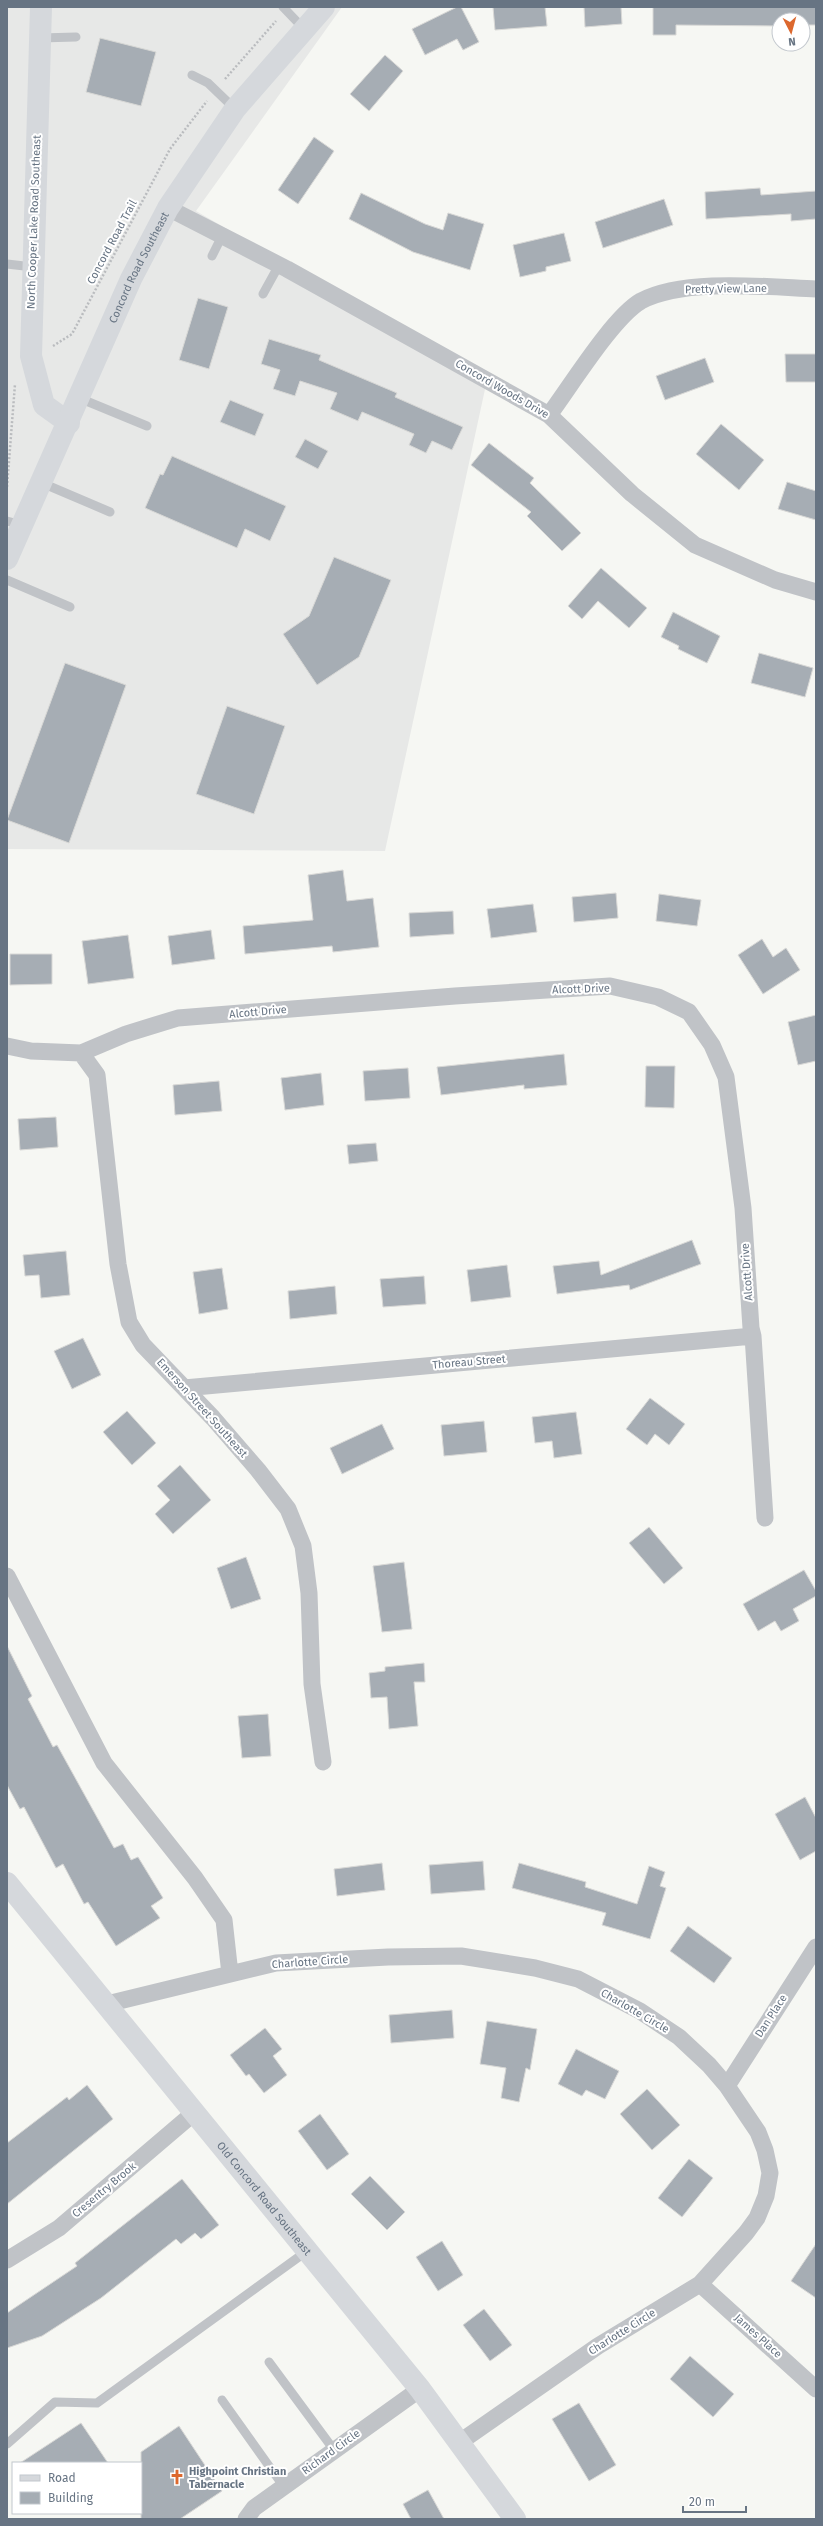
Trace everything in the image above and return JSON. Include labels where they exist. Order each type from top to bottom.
[{"type":"street","name":"North Cooper Lake Road Southeast","points":[[41,7],[31,351],[44,405],[69,423]]},
{"type":"street","name":"Concord Road Southeast","points":[[7,559],[15,523],[42,483],[128,284],[168,208],[235,110],[324,7]]},
{"type":"street","name":"Concord Woods Drive","points":[[168,208],[279,265],[550,415],[632,494],[695,545],[775,580],[816,592]]},
{"type":"street","name":"Pretty View Lane","points":[[550,415],[613,328],[640,302],[669,290],[721,286],[816,289]]},
{"type":"street","name":"Alcott Drive","points":[[7,1046],[30,1051],[81,1052],[126,1034],[178,1018],[455,996],[610,986],[658,997],[689,1012],[712,1046],[726,1077],[743,1208],[765,1518]]},
{"type":"street","name":"Emerson Street Southeast","points":[[81,1052],[97,1075],[118,1264],[129,1322],[143,1344],[258,1470],[288,1509],[303,1546],[309,1593],[312,1684],[323,1762]]},
{"type":"street","name":"Thoreau Street","points":[[184,1388],[753,1336]]},
{"type":"street","points":[[7,1576],[104,1763],[195,1878],[224,1920],[230,1974]]},
{"type":"street","name":"Old Concord Road Southeast","points":[[7,1883],[420,2389],[515,2519]]},
{"type":"street","name":"Dan Place","points":[[727,2086],[816,1947]]},
{"type":"street","name":"Charlotte Circle","points":[[107,2004],[276,1963],[388,1956],[461,1956],[535,1968],[578,1980],[640,2011],[679,2037],[709,2065],[727,2086],[758,2132],[765,2150],[770,2173],[766,2196],[757,2218],[700,2284],[598,2346],[460,2442]]},
{"type":"street","name":"Cresentry Brook","points":[[7,2260],[59,2228],[195,2112]]},
{"type":"street","name":"James Place","points":[[700,2284],[816,2389]]},
{"type":"street","name":"Richard Circle","points":[[246,2519],[254,2508],[420,2389]]},
{"type":"lane","points":[[284,8],[304,30]]},
{"type":"lane","points":[[40,38],[76,37]]},
{"type":"lane","points":[[192,75],[208,83],[235,110]]},
{"type":"lane","points":[[212,256],[222,236]]},
{"type":"lane","points":[[7,264],[33,267]]},
{"type":"lane","points":[[263,294],[279,265]]},
{"type":"lane","points":[[80,398],[147,426]]},
{"type":"lane","points":[[42,483],[110,512]]},
{"type":"lane","points":[[7,580],[70,607]]},
{"type":"lane","points":[[7,2444],[55,2402],[97,2403],[307,2251]]},
{"type":"lane","points":[[269,2362],[334,2450]]},
{"type":"lane","points":[[222,2400],[284,2487]]},
{"type":"path","name":"Concord Road Trail","points":[[31,351],[48,350],[72,334],[170,149],[244,54],[284,8]]},
{"type":"path","points":[[7,487],[15,383]]},
{"type":"shaded area","points":[[7,7],[342,7],[196,211],[487,380],[385,851],[7,849]]},
{"type":"building","points":[[457,7],[461,7],[479,42],[463,50],[457,39],[425,55],[412,29]]},
{"type":"building","points":[[493,7],[545,7],[547,26],[495,30]]},
{"type":"building","points":[[584,7],[621,7],[622,24],[585,27]]},
{"type":"building","points":[[653,7],[816,7],[816,25],[811,25],[811,12],[771,12],[771,26],[676,25],[676,35],[653,35]]},
{"type":"building","points":[[100,38],[156,52],[141,106],[86,92]]},
{"type":"building","points":[[385,55],[403,71],[369,111],[350,94]]},
{"type":"building","points":[[314,137],[334,151],[298,204],[278,190]]},
{"type":"building","points":[[760,188],[761,195],[816,191],[816,219],[791,221],[791,214],[706,219],[705,192]]},
{"type":"building","points":[[361,193],[425,224],[443,230],[448,213],[484,224],[470,270],[413,252],[349,219]]},
{"type":"building","points":[[664,199],[673,225],[603,248],[595,222]]},
{"type":"building","points":[[564,233],[571,261],[546,267],[546,271],[520,277],[513,245]]},
{"type":"building","points":[[198,298],[228,307],[209,369],[179,360]]},
{"type":"building","points":[[269,339],[321,355],[319,360],[397,393],[395,397],[463,427],[452,450],[432,441],[426,453],[409,445],[414,434],[362,412],[358,421],[330,409],[337,393],[300,381],[295,396],[273,389],[280,370],[261,364]]},
{"type":"building","points":[[785,354],[816,354],[816,382],[786,382]]},
{"type":"building","points":[[705,358],[714,382],[665,400],[656,376]]},
{"type":"building","points":[[230,400],[264,414],[255,436],[220,422]]},
{"type":"building","points":[[721,424],[764,460],[739,490],[696,454]]},
{"type":"building","points":[[305,439],[328,451],[318,469],[295,457]]},
{"type":"building","points":[[489,443],[534,478],[530,483],[581,533],[562,551],[527,516],[531,512],[471,465]]},
{"type":"building","points":[[172,456],[286,506],[270,541],[245,529],[237,548],[145,508],[160,474],[163,475]]},
{"type":"building","points":[[787,482],[816,491],[816,520],[778,509]]},
{"type":"building","points":[[334,557],[391,580],[359,657],[317,685],[283,634],[309,616]]},
{"type":"building","points":[[601,568],[647,608],[629,628],[598,601],[582,619],[568,606]]},
{"type":"building","points":[[673,612],[720,636],[707,663],[678,649],[679,646],[661,637]]},
{"type":"building","points":[[759,653],[813,668],[805,697],[751,683]]},
{"type":"building","points":[[65,663],[126,685],[69,843],[7,820]]},
{"type":"building","points":[[227,706],[285,726],[254,814],[196,794]]},
{"type":"building","points":[[343,870],[347,901],[373,898],[379,947],[333,952],[332,946],[245,954],[243,926],[313,920],[308,875]]},
{"type":"building","points":[[616,893],[618,918],[574,922],[572,897]]},
{"type":"building","points":[[659,894],[701,900],[697,926],[656,921]]},
{"type":"building","points":[[533,904],[537,932],[491,938],[487,909]]},
{"type":"building","points":[[453,911],[454,934],[410,937],[409,913]]},
{"type":"building","points":[[211,930],[215,959],[172,965],[168,936]]},
{"type":"building","points":[[128,935],[134,978],[88,984],[82,941]]},
{"type":"building","points":[[762,939],[773,957],[786,948],[800,970],[763,994],[738,955]]},
{"type":"building","points":[[10,954],[52,954],[52,984],[10,985]]},
{"type":"building","points":[[816,1015],[816,1061],[798,1065],[788,1022]]},
{"type":"building","points":[[564,1054],[567,1085],[524,1089],[524,1085],[441,1095],[437,1067]]},
{"type":"building","points":[[646,1066],[675,1066],[674,1108],[645,1107]]},
{"type":"building","points":[[408,1068],[410,1098],[365,1101],[363,1071]]},
{"type":"building","points":[[321,1073],[324,1105],[285,1110],[281,1078]]},
{"type":"building","points":[[219,1081],[222,1111],[175,1115],[173,1085]]},
{"type":"building","points":[[56,1117],[58,1147],[20,1150],[18,1119]]},
{"type":"building","points":[[376,1143],[378,1161],[349,1164],[347,1145]]},
{"type":"building","points":[[692,1240],[701,1264],[630,1290],[629,1285],[557,1294],[553,1266],[599,1261],[601,1275]]},
{"type":"building","points":[[66,1251],[70,1295],[41,1298],[39,1275],[25,1276],[23,1255]]},
{"type":"building","points":[[507,1265],[511,1297],[471,1302],[467,1270]]},
{"type":"building","points":[[222,1268],[228,1309],[199,1314],[193,1272]]},
{"type":"building","points":[[424,1276],[426,1304],[383,1307],[380,1279]]},
{"type":"building","points":[[335,1286],[337,1314],[290,1319],[288,1291]]},
{"type":"building","points":[[83,1338],[101,1375],[72,1389],[54,1351]]},
{"type":"building","points":[[650,1398],[685,1424],[669,1445],[655,1434],[647,1445],[626,1429]]},
{"type":"building","points":[[127,1411],[156,1443],[132,1465],[103,1432]]},
{"type":"building","points":[[576,1412],[582,1454],[554,1458],[552,1441],[535,1443],[532,1417]]},
{"type":"building","points":[[484,1421],[487,1452],[444,1456],[441,1425]]},
{"type":"building","points":[[382,1424],[394,1449],[342,1474],[330,1448]]},
{"type":"building","points":[[180,1465],[211,1500],[173,1534],[155,1514],[170,1500],[157,1486]]},
{"type":"building","points":[[649,1527],[683,1568],[664,1584],[629,1543]]},
{"type":"building","points":[[246,1557],[261,1599],[231,1609],[217,1568]]},
{"type":"building","points":[[404,1562],[412,1629],[382,1632],[373,1566]]},
{"type":"building","points":[[804,1570],[816,1591],[816,1596],[793,1609],[799,1621],[781,1631],[775,1621],[758,1631],[743,1604]]},
{"type":"building","points":[[7,1646],[32,1696],[28,1699],[53,1747],[57,1745],[114,1848],[123,1844],[131,1860],[138,1857],[163,1898],[151,1906],[160,1918],[116,1946],[88,1902],[84,1904],[63,1864],[56,1868],[24,1807],[20,1809],[7,1785]]},
{"type":"building","points":[[424,1663],[425,1682],[414,1682],[418,1726],[389,1729],[387,1697],[371,1698],[369,1673],[385,1671],[385,1667]]},
{"type":"building","points":[[268,1714],[271,1756],[242,1758],[238,1716]]},
{"type":"building","points":[[805,1797],[816,1818],[816,1851],[800,1860],[775,1814]]},
{"type":"building","points":[[483,1861],[485,1890],[431,1894],[429,1865]]},
{"type":"building","points":[[382,1863],[385,1890],[337,1896],[334,1869]]},
{"type":"building","points":[[519,1863],[586,1882],[585,1887],[637,1904],[649,1866],[665,1872],[660,1886],[666,1888],[650,1939],[602,1925],[606,1913],[512,1888]]},
{"type":"building","points":[[688,1926],[732,1958],[714,1983],[670,1951]]},
{"type":"building","points":[[452,2010],[454,2038],[391,2043],[389,2015]]},
{"type":"building","points":[[487,2021],[537,2029],[530,2070],[526,2068],[519,2102],[501,2098],[506,2068],[480,2064]]},
{"type":"building","points":[[265,2028],[282,2049],[273,2056],[287,2075],[264,2093],[249,2074],[246,2076],[230,2055]]},
{"type":"building","points":[[576,2049],[619,2071],[605,2099],[586,2090],[582,2096],[558,2084]]},
{"type":"building","points":[[87,2085],[113,2119],[7,2204],[7,2143],[67,2097],[69,2100]]},
{"type":"building","points":[[647,2089],[680,2125],[652,2150],[620,2114]]},
{"type":"building","points":[[320,2114],[349,2154],[327,2170],[298,2131]]},
{"type":"building","points":[[689,2159],[713,2178],[682,2217],[658,2198]]},
{"type":"building","points":[[370,2176],[405,2212],[387,2230],[351,2194]]},
{"type":"building","points":[[182,2179],[219,2225],[201,2239],[195,2233],[181,2244],[176,2239],[101,2298],[42,2336],[7,2348],[7,2313],[77,2266],[75,2263]]},
{"type":"building","points":[[442,2241],[463,2275],[438,2291],[416,2257]]},
{"type":"building","points":[[816,2244],[816,2298],[791,2281]]},
{"type":"building","points":[[484,2309],[512,2345],[490,2361],[463,2325]]},
{"type":"building","points":[[690,2356],[734,2394],[713,2417],[670,2379]]},
{"type":"building","points":[[579,2403],[616,2465],[589,2481],[552,2419]]},
{"type":"building","points":[[81,2423],[107,2462],[22,2462]]},
{"type":"building","name":"Highpoint Christian Tabernacle","points":[[179,2426],[222,2491],[180,2519],[141,2519],[141,2452]]},
{"type":"building","points":[[428,2490],[444,2519],[411,2519],[403,2504]]},
{"type":"place","name":"Highpoint Christian Tabernacle","points":[[177,2477]]}]
